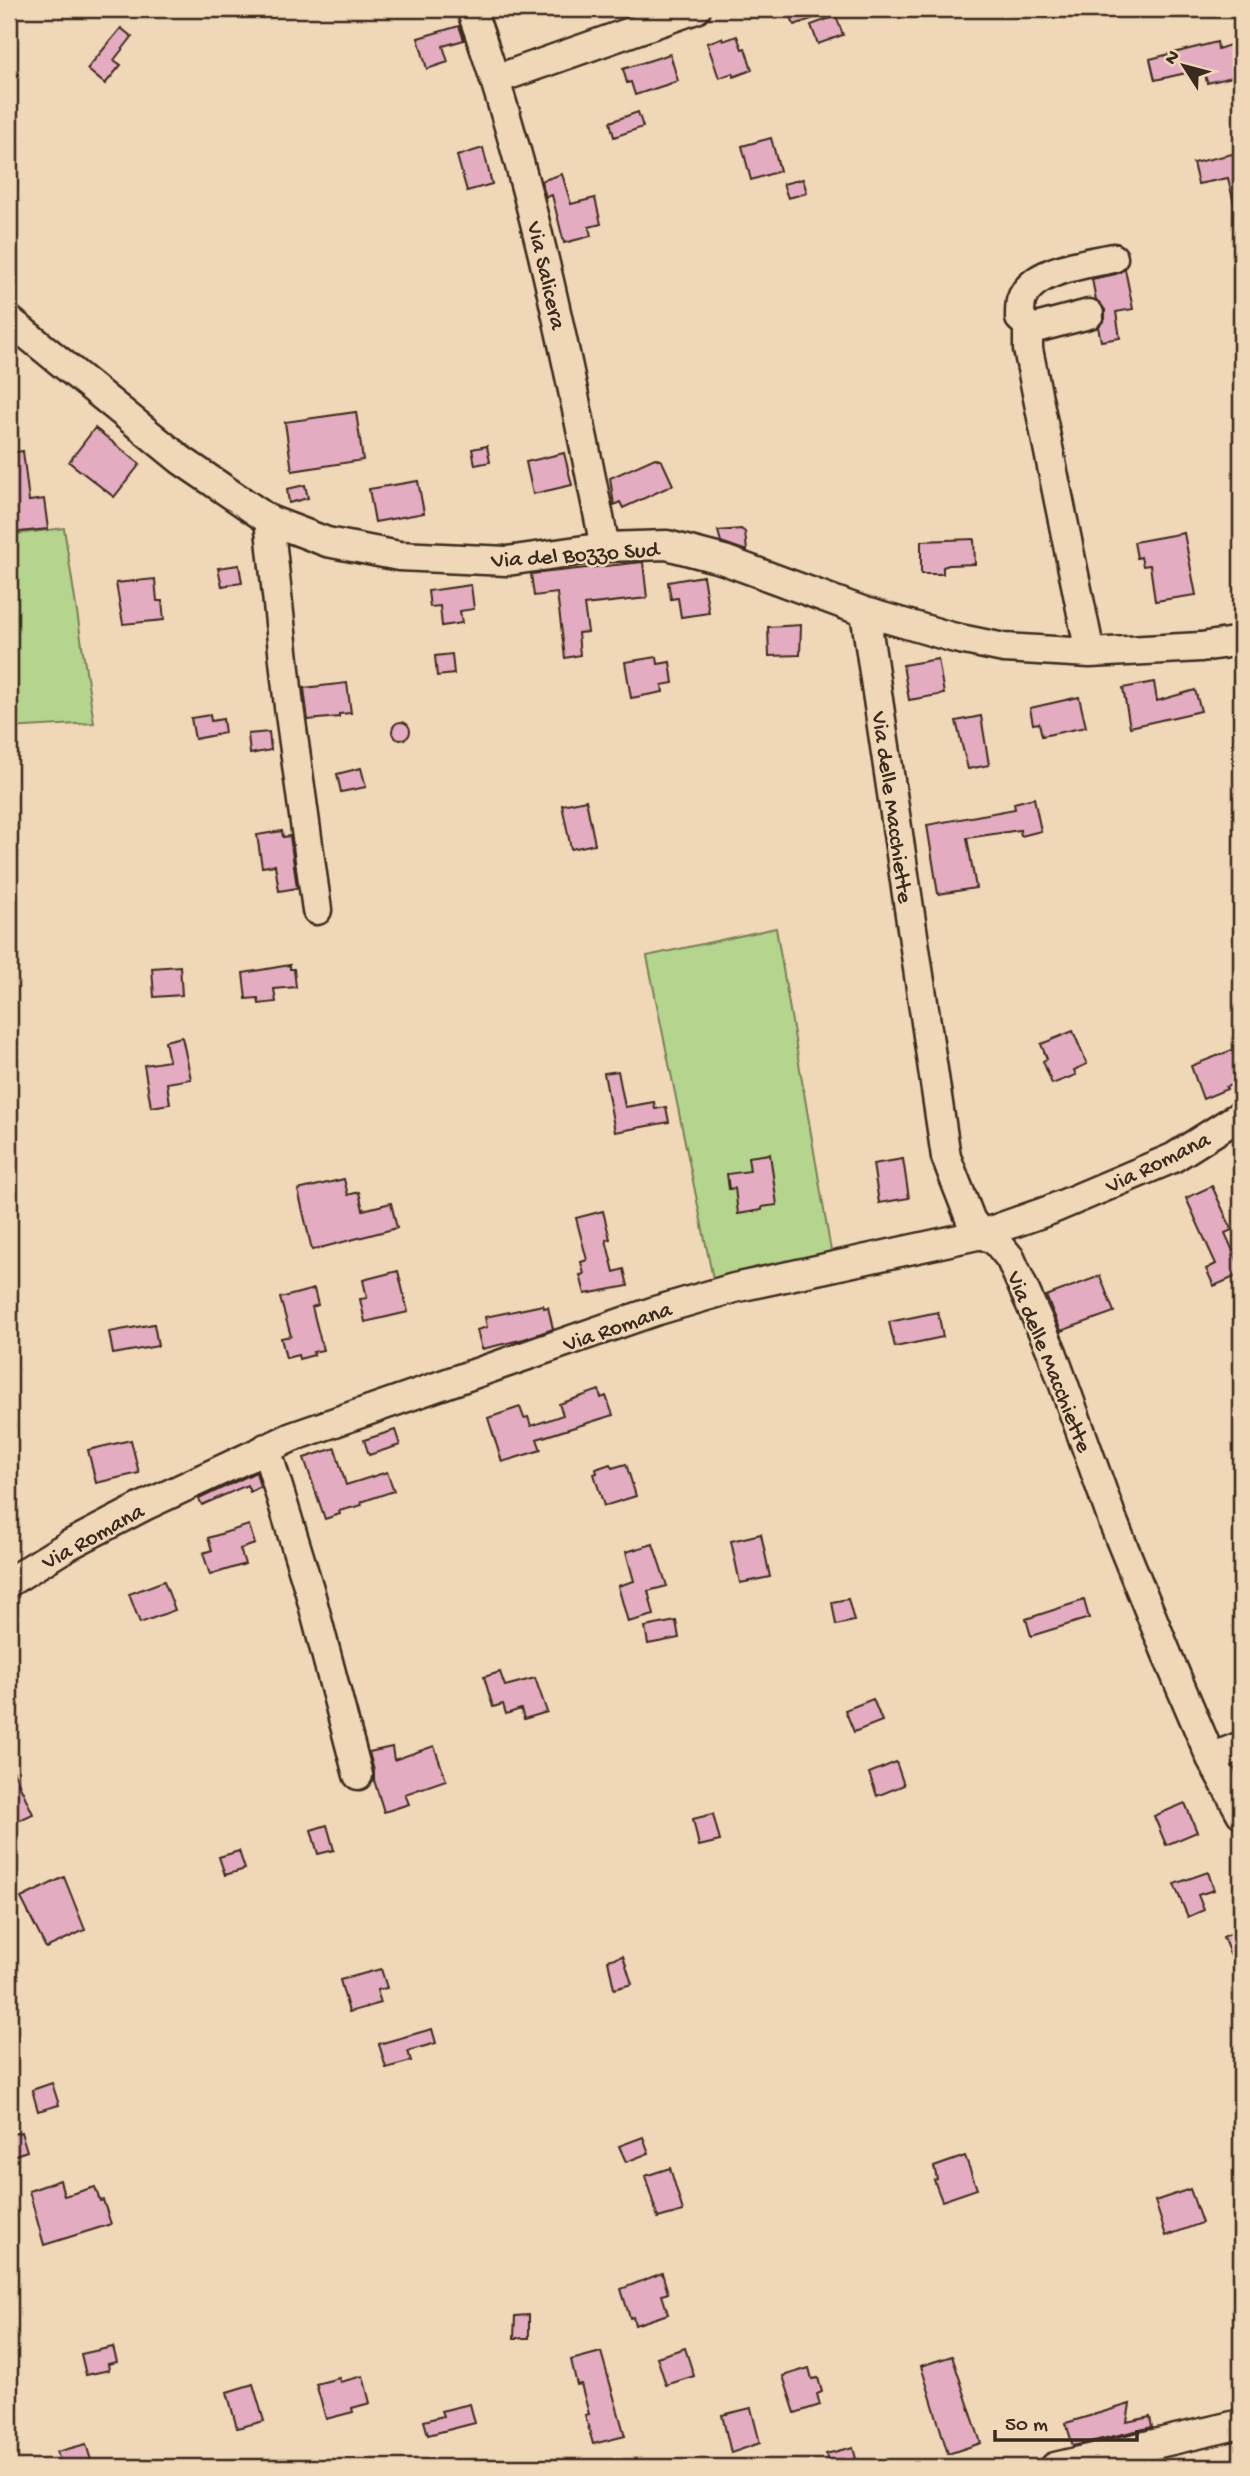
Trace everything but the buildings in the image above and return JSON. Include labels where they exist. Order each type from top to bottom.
[{"type":"street","name":"Via Salicera","points":[[471,9],[497,79],[528,187],[555,300],[605,547]]},
{"type":"street","points":[[497,79],[696,9]]},
{"type":"street","points":[[1032,329],[1020,318],[1021,302],[1026,291],[1037,281],[1058,270],[1113,258]]},
{"type":"street","points":[[1088,314],[1032,329],[1028,333],[1028,349],[1090,653]]},
{"type":"street","name":"Via del Bozzo Sud","points":[[9,320],[181,460],[268,520],[327,542],[399,556],[507,561],[605,547],[667,545],[724,560],[865,612],[955,638],[1004,648],[1090,653],[1201,647],[1241,641]]},
{"type":"street","points":[[268,520],[291,720],[317,910]]},
{"type":"street","name":"Via delle Macchiette","points":[[865,612],[946,1157],[971,1221],[982,1234],[996,1241],[1010,1258],[1052,1352],[1114,1524],[1211,1758],[1241,1813]]},
{"type":"street","name":"Via Romana","points":[[9,1582],[69,1545],[266,1448],[439,1384],[734,1287],[982,1234],[1050,1210],[1173,1158],[1241,1115]]},
{"type":"street","points":[[266,1448],[309,1589],[358,1775]]},
{"type":"street","points":[[1211,1758],[1241,1746]]},
{"type":"street","points":[[1055,2467],[1241,2424]]},
{"type":"green space","points":[[64,528],[94,723],[9,728],[9,535]]},
{"type":"green space","points":[[776,928],[832,1257],[714,1284],[647,956]]}]
